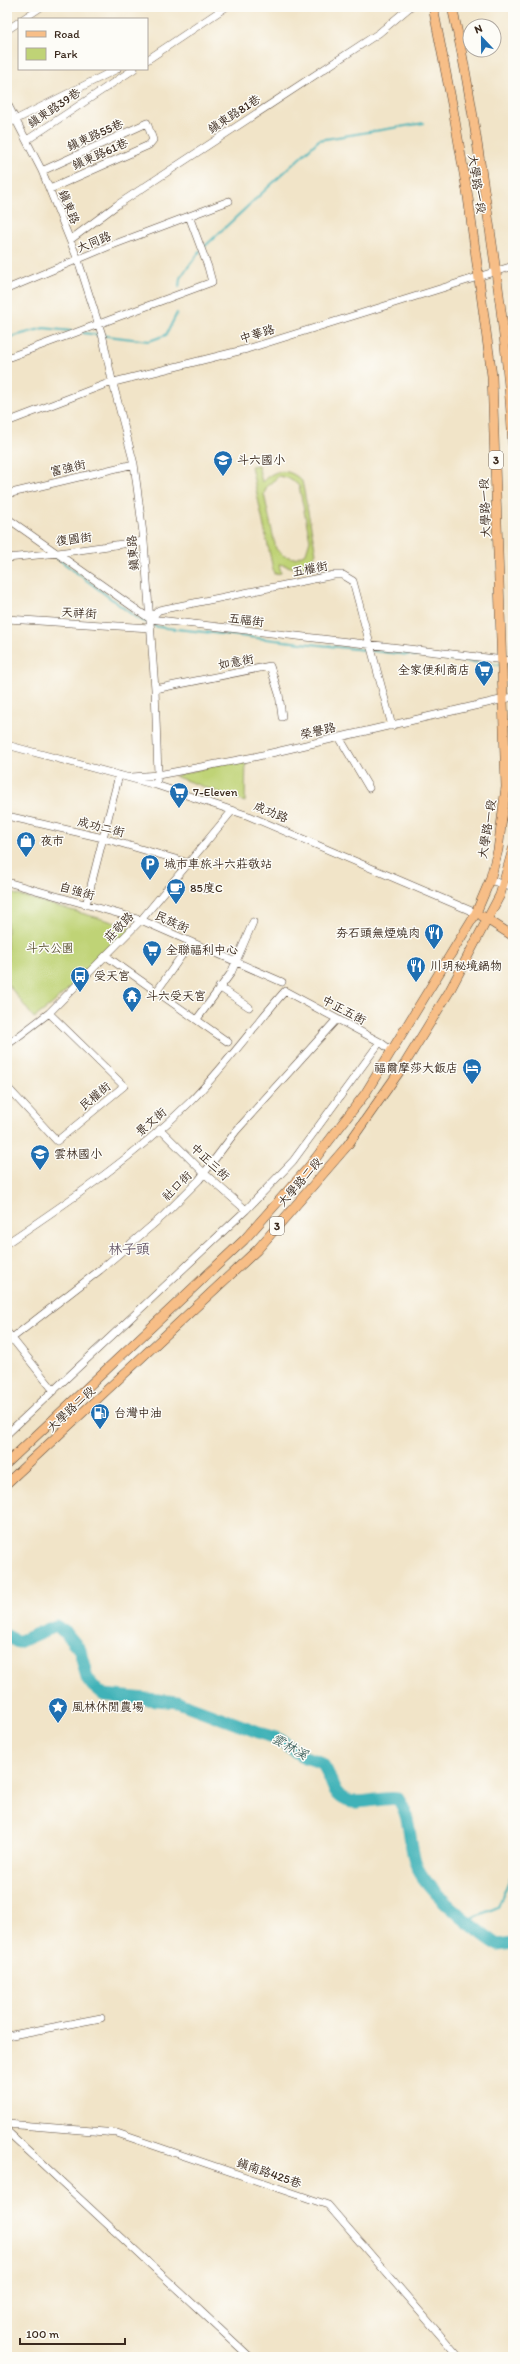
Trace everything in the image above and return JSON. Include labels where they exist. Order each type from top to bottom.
[{"type":"main road","name":"大學路一段","points":[[433,7],[454,109],[492,376],[502,660],[508,698],[506,787],[501,830],[490,880],[476,913]]},
{"type":"main road","name":"大學路一段","points":[[452,7],[470,93],[496,270],[509,373],[513,447]]},
{"type":"main road","name":"3","points":[[487,919],[509,887],[513,849]]},
{"type":"main road","name":"成功路","points":[[476,913],[513,936]]},
{"type":"main road","name":"大學路二段","points":[[7,1462],[43,1430],[244,1240],[308,1168],[365,1094],[476,913]]},
{"type":"main road","name":"大學路二段","points":[[7,1483],[53,1442],[257,1250],[347,1146],[404,1065],[449,992],[487,919]]},
{"type":"main road","points":[[282,1197],[295,1206]]},
{"type":"main road","points":[[43,1430],[53,1442]]},
{"type":"street","points":[[24,18],[40,7]]},
{"type":"street","points":[[148,59],[226,7]]},
{"type":"street","name":"鎮東路81巷","points":[[70,240],[117,205],[378,33],[410,7]]},
{"type":"street","points":[[7,30],[18,23]]},
{"type":"street","points":[[7,124],[116,70]]},
{"type":"street","points":[[119,70],[124,76]]},
{"type":"street","name":"鎮東路39巷","points":[[27,140],[133,70]]},
{"type":"street","name":"鎮東路","points":[[7,103],[42,171],[78,260],[99,323],[134,464],[144,541],[155,689],[158,775],[156,785]]},
{"type":"street","name":"鎮東路55巷","points":[[42,171],[147,124],[152,134]]},
{"type":"street","name":"鎮東路61巷","points":[[50,189],[149,145],[153,140],[152,134]]},
{"type":"street","name":"大同路","points":[[8,286],[229,201]]},
{"type":"street","points":[[7,358],[212,282],[189,216]]},
{"type":"street","name":"中華路","points":[[7,422],[113,382],[247,349],[479,278],[496,270],[513,266]]},
{"type":"street","name":"富強街","points":[[7,494],[134,464]]},
{"type":"street","name":"五福街","points":[[7,518],[150,624],[513,662]]},
{"type":"street","name":"復國街","points":[[7,558],[144,541]]},
{"type":"street","name":"五權街","points":[[150,624],[159,610],[334,575],[343,575],[353,581],[392,726]]},
{"type":"street","name":"天祥街","points":[[7,619],[71,625],[150,624]]},
{"type":"street","name":"如意街","points":[[155,689],[270,666],[279,694],[282,717]]},
{"type":"street","name":"榮譽路","points":[[123,776],[158,775],[392,726],[508,698]]},
{"type":"street","points":[[339,737],[369,788]]},
{"type":"street","name":"成功路","points":[[7,745],[156,785],[232,810],[384,872],[476,913]]},
{"type":"street","points":[[86,905],[103,838],[123,776]]},
{"type":"street","name":"莊敬路","points":[[7,1044],[49,1013],[142,920],[232,810]]},
{"type":"street","name":"成功二街","points":[[7,816],[103,838],[189,863]]},
{"type":"street","points":[[490,880],[509,887]]},
{"type":"street","name":"自強街","points":[[7,882],[142,920]]},
{"type":"street","name":"民族街","points":[[142,920],[282,982]]},
{"type":"street","points":[[197,1019],[237,962],[253,922]]},
{"type":"street","points":[[157,991],[191,942]]},
{"type":"street","points":[[106,956],[228,1042]]},
{"type":"street","points":[[219,987],[249,1008]]},
{"type":"street","name":"中正五街","points":[[285,991],[380,1042],[392,1051]]},
{"type":"street","name":"景文街","points":[[7,1243],[85,1191],[160,1130],[191,1101],[285,991]]},
{"type":"street","name":"民權街","points":[[7,1087],[57,1141],[124,1086],[49,1013]]},
{"type":"street","name":"社口街","points":[[10,1340],[100,1270],[163,1216],[205,1174],[236,1131],[338,1019]]},
{"type":"street","name":"大學路二段","points":[[7,1434],[246,1210],[293,1161],[380,1042]]},
{"type":"street","name":"中正三街","points":[[160,1130],[205,1174],[246,1210]]},
{"type":"street","points":[[7,1332],[10,1340],[54,1391]]},
{"type":"street","points":[[7,2036],[101,2018]]},
{"type":"street","name":"鎮南路425巷","points":[[7,2124],[117,2133],[328,2205],[459,2357]]},
{"type":"street","points":[[7,2131],[250,2357]]},
{"type":"green space","points":[[258,465],[262,482],[272,474],[282,471],[292,474],[302,481],[316,553],[310,562],[299,569],[279,564],[281,573],[274,574],[251,466]],"holes":[[[279,476],[291,479],[299,486],[310,540],[306,553],[295,558],[284,556],[276,549],[264,494],[267,486]]]},
{"type":"green space","points":[[246,757],[245,802],[174,776]]},
{"type":"green space","name":"斗六公園","points":[[7,892],[134,928],[50,1006],[34,1018],[7,983]]},
{"type":"waterway","points":[[203,248],[319,140],[424,123]]},
{"type":"waterway","points":[[179,287],[180,278],[200,251]]},
{"type":"waterway","points":[[83,333],[149,341],[166,335],[177,313]]},
{"type":"waterway","points":[[7,338],[44,328],[71,331]]},
{"type":"waterway","points":[[53,555],[138,619],[149,623]]},
{"type":"waterway","points":[[153,625],[158,627],[500,665]]},
{"type":"waterway","points":[[504,665],[513,666]]},
{"type":"waterway","name":"雲林溪","points":[[7,1636],[18,1642],[56,1626],[66,1633],[80,1650],[87,1678],[93,1686],[104,1695],[178,1702],[280,1740],[305,1757],[321,1763],[326,1769],[337,1794],[351,1802],[364,1802],[392,1798],[398,1799],[406,1814],[416,1864],[429,1885],[451,1908],[498,1945],[513,1943]]},
{"type":"waterway","points":[[467,1920],[498,1907],[513,1871]]},
{"type":"place","name":"斗六國小","points":[[223,477]]},
{"type":"place","name":"全家便利商店","points":[[484,687]]},
{"type":"place","name":"7-Eleven","points":[[179,809]]},
{"type":"place","name":"夜市","points":[[26,858]]},
{"type":"place","name":"城市車旅斗六莊敬站","points":[[150,881]]},
{"type":"place","name":"85度C","points":[[176,905]]},
{"type":"place","name":"夯石頭無煙燒肉","points":[[434,950]]},
{"type":"place","name":"全聯福利中心","points":[[152,967]]},
{"type":"place","name":"川玥秘境鍋物","points":[[416,983]]},
{"type":"place","name":"受天宮","points":[[80,993]]},
{"type":"place","name":"斗六受天宮","points":[[132,1013]]},
{"type":"place","name":"福爾摩莎大飯店","points":[[472,1085]]},
{"type":"place","name":"雲林國小","points":[[40,1171]]},
{"type":"place","name":"台灣中油","points":[[100,1430]]},
{"type":"place","name":"風林休閒農場","points":[[58,1724]]},
{"type":"district","name":"林子頭","points":[[129,1249]]}]
